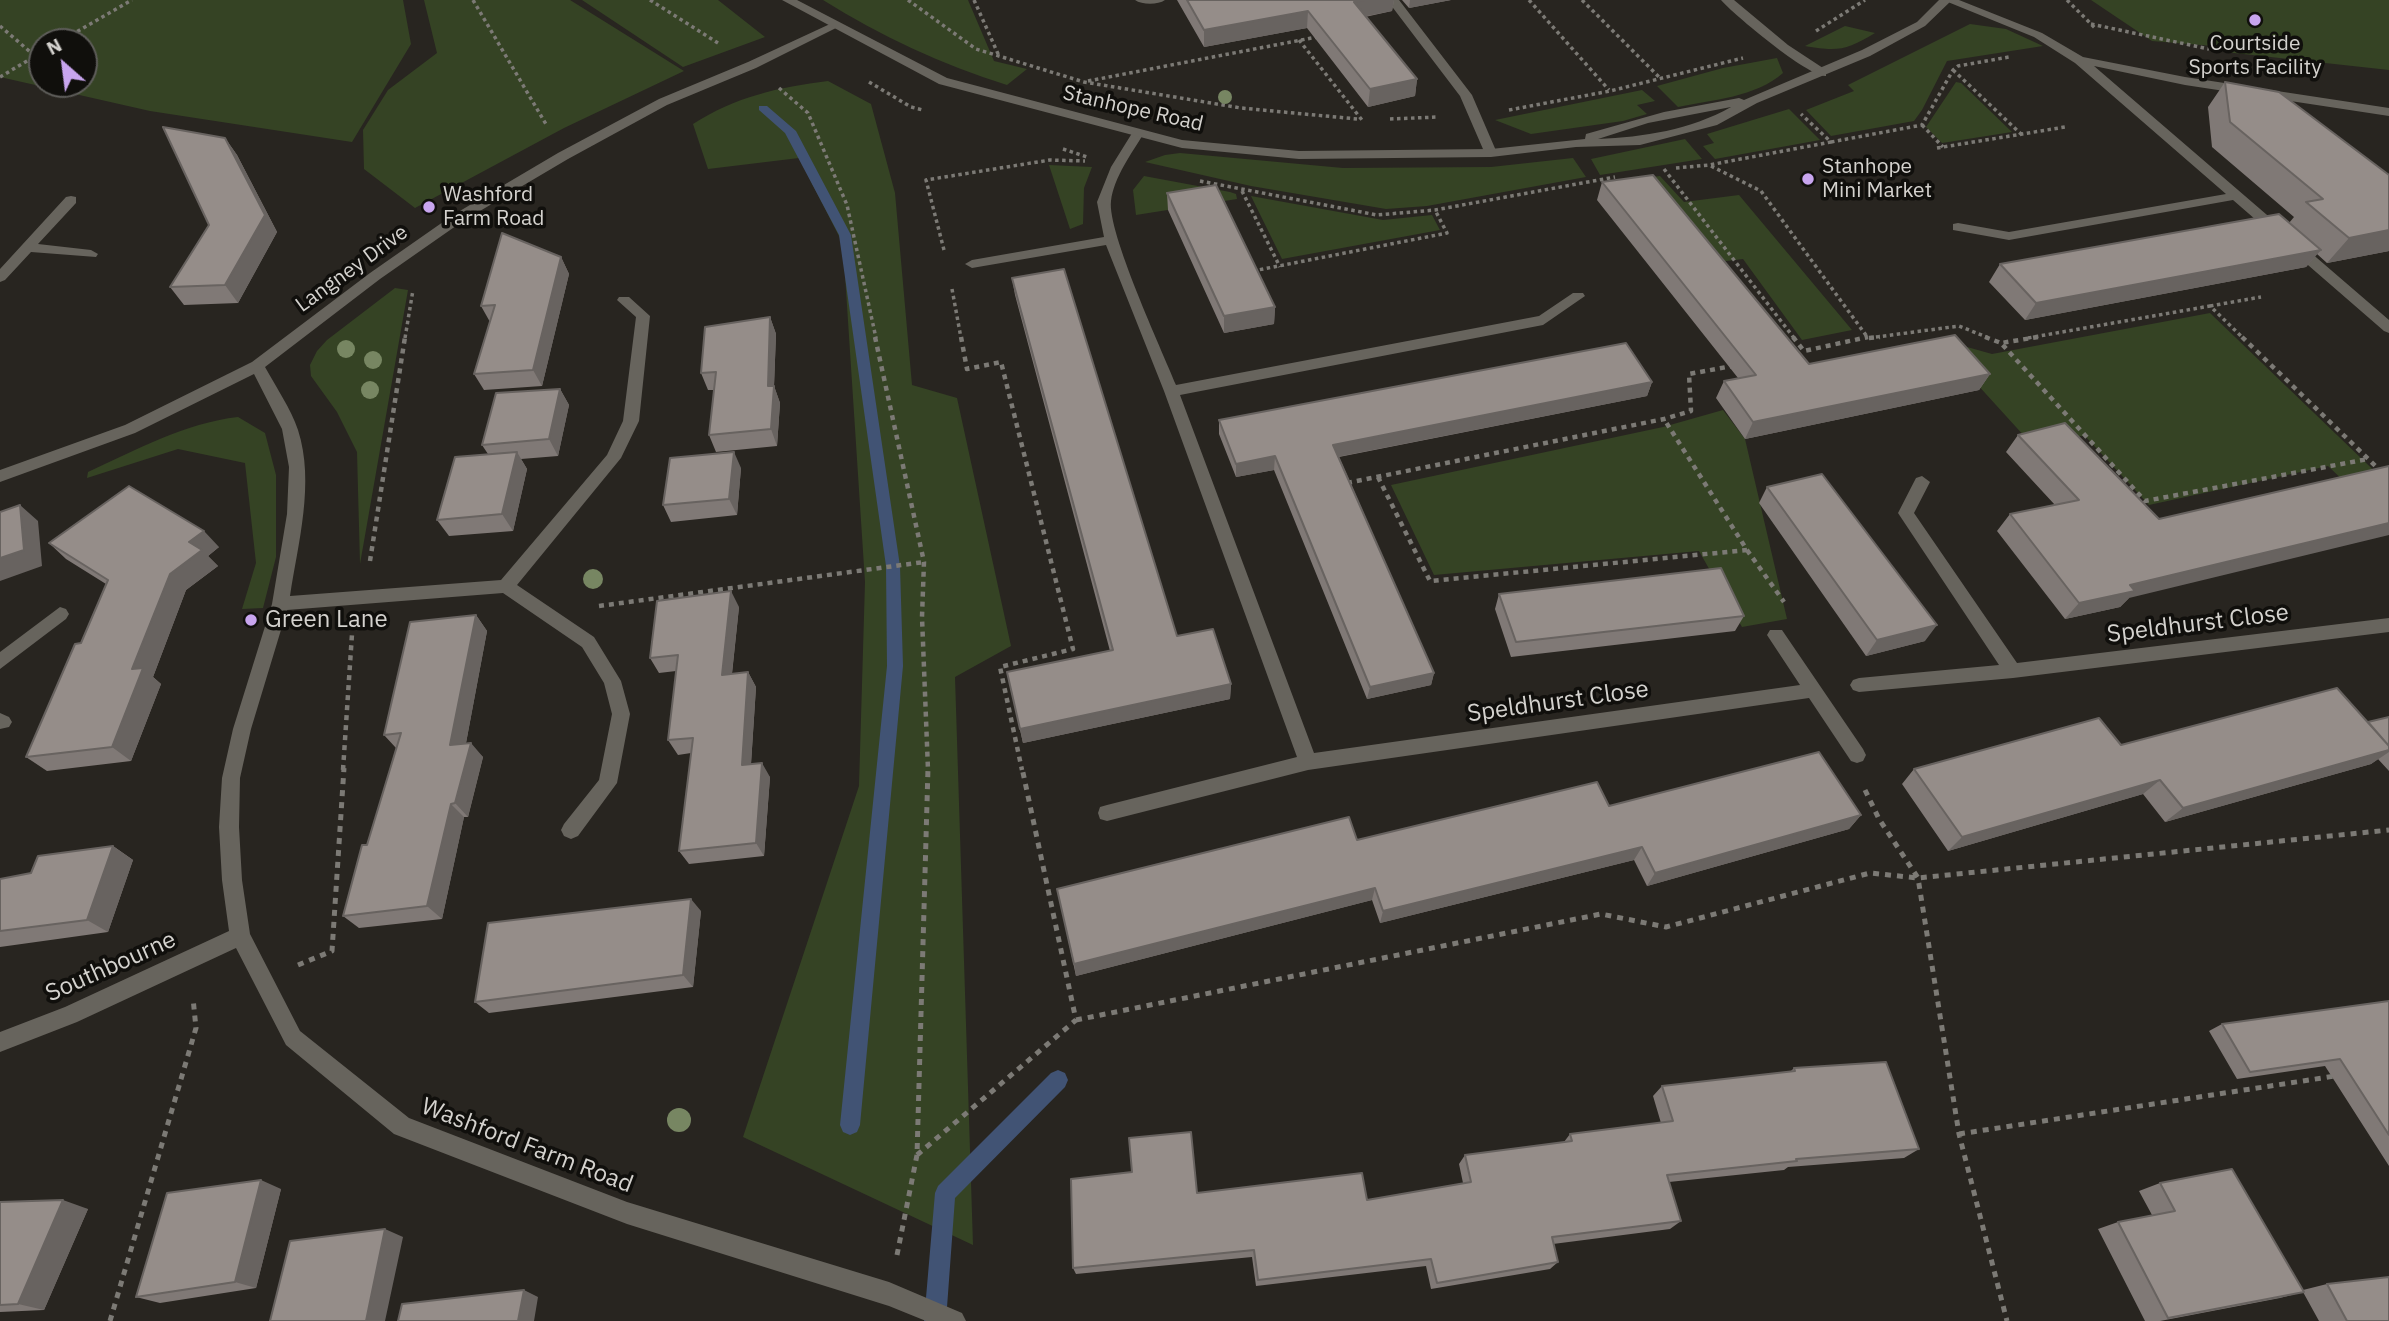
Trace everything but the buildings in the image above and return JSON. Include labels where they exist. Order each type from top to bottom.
[{"type":"street","name":"Stanhope Road","points":[[788,0],[943,81],[1182,144],[1299,155],[1491,152],[1652,138],[1713,122],[1753,100],[1822,73],[1921,24],[1947,0]]},
{"type":"street","points":[[1141,0],[1159,0]]},
{"type":"street","points":[[1393,0],[1440,57],[1466,95],[1491,152]]},
{"type":"street","points":[[1727,0],[1784,47],[1822,73]]},
{"type":"street","points":[[1947,0],[2038,35],[2079,61],[2389,328]]},
{"type":"street","name":"Langney Drive","points":[[0,476],[131,429],[257,366],[375,276],[458,218],[577,148],[663,102],[752,65],[834,26]]},
{"type":"street","points":[[2079,61],[2185,81],[2389,111]]},
{"type":"street","name":"Stanhope Road","points":[[1576,143],[1625,124],[1660,115],[1753,100]]},
{"type":"street","points":[[1138,133],[1117,167],[1104,202],[1111,240],[1171,391],[1308,762]]},
{"type":"street","points":[[1958,227],[2009,236],[2235,196]]},
{"type":"street","points":[[0,277],[71,200]]},
{"type":"street","points":[[972,264],[1111,240]]},
{"type":"street","points":[[27,247],[90,254]]},
{"type":"street","points":[[1171,391],[1543,320],[1578,296]]},
{"type":"street","points":[[506,586],[613,458],[631,421],[643,316],[624,300]]},
{"type":"street","name":"Washford Farm Road","points":[[257,366],[290,429],[297,467],[295,514],[280,604],[242,729],[231,778],[229,827],[232,880],[240,936],[293,1038],[402,1126],[626,1213],[889,1294],[954,1321]]},
{"type":"street","points":[[1922,482],[1906,513],[2013,671]]},
{"type":"street","points":[[280,604],[506,586],[588,642],[612,681],[621,714],[608,783],[571,830]]},
{"type":"street","points":[[0,662],[60,614]]},
{"type":"street","name":"Speldhurst Close","points":[[1859,685],[2013,671],[2389,625]]},
{"type":"street","points":[[1776,635],[1857,755]]},
{"type":"street","name":"Speldhurst Close","points":[[1107,813],[1308,762],[1814,690]]},
{"type":"street","name":"Southbourne","points":[[0,1042],[70,1015],[240,936]]},
{"type":"path","points":[[83,28],[132,0]]},
{"type":"path","points":[[473,0],[548,128],[577,148]]},
{"type":"path","points":[[650,0],[752,65],[808,113],[847,205],[924,562],[922,617],[928,777],[917,1155],[889,1294]]},
{"type":"path","points":[[908,0],[976,49],[1084,82],[1241,108],[1374,119]]},
{"type":"path","points":[[974,0],[999,56]]},
{"type":"path","points":[[1529,0],[1610,91]]},
{"type":"path","points":[[1582,0],[1661,79]]},
{"type":"path","points":[[1859,0],[1864,2]]},
{"type":"path","points":[[1387,119],[1476,116],[1661,79],[1784,47],[1864,2]]},
{"type":"path","points":[[2090,24],[2211,50]]},
{"type":"path","points":[[0,26],[28,50]]},
{"type":"path","points":[[1084,82],[1322,36]]},
{"type":"path","points":[[1299,40],[1362,120]]},
{"type":"path","points":[[1922,125],[1953,70],[1958,66],[2059,48]]},
{"type":"path","points":[[0,76],[28,60]]},
{"type":"path","points":[[1953,70],[2021,134]]},
{"type":"path","points":[[1796,108],[1831,142]]},
{"type":"path","points":[[1804,351],[1664,169],[1709,165],[1922,125]]},
{"type":"path","points":[[1922,125],[1943,147]]},
{"type":"path","points":[[1937,148],[2065,127]]},
{"type":"path","points":[[945,255],[926,180],[1050,160],[1099,161],[1117,167]]},
{"type":"path","points":[[1709,165],[1760,191],[1868,338]]},
{"type":"path","points":[[1194,180],[1377,215],[1435,210],[1623,176]]},
{"type":"path","points":[[1242,191],[1280,267]]},
{"type":"path","points":[[1242,273],[1447,233],[1435,210]]},
{"type":"path","points":[[263,980],[332,951],[350,645],[357,598],[372,555],[388,432],[414,286],[375,276]]},
{"type":"path","points":[[950,280],[967,369],[1001,362],[1073,649],[1000,667],[1076,1020]]},
{"type":"path","points":[[2001,343],[2261,297]]},
{"type":"path","points":[[2210,306],[2389,479]]},
{"type":"path","points":[[1791,354],[1868,338],[1959,326],[2001,343],[2145,501],[2368,459]]},
{"type":"path","points":[[1343,484],[1664,419],[1691,411],[1689,374],[1740,364]]},
{"type":"path","points":[[1378,477],[1430,581],[1747,550],[1664,419]]},
{"type":"path","points":[[559,622],[603,605],[924,562]]},
{"type":"path","points":[[1857,755],[1855,769],[1879,819],[1918,878],[1959,1134],[2007,1321]]},
{"type":"path","points":[[917,1155],[1076,1020],[1601,914],[1667,928],[1870,873],[1918,878],[2389,830]]},
{"type":"path","points":[[110,1321],[195,1028],[189,961]]},
{"type":"path","points":[[1959,1134],[2349,1074]]},
{"type":"green space","points":[[0,0],[403,0],[411,44],[352,142],[150,111],[93,98],[98,98],[98,28],[28,28],[28,83],[0,77]]},
{"type":"green space","points":[[424,0],[570,0],[684,71],[564,128],[415,208],[364,169],[363,130],[388,90],[437,53]]},
{"type":"green space","points":[[582,0],[718,0],[765,37],[683,67]]},
{"type":"green space","points":[[823,0],[968,0],[994,61],[1027,69],[1007,85],[983,77],[912,48]]},
{"type":"green space","name":"Courtside Sports Facility","points":[[2091,0],[2389,0],[2389,70],[2225,52],[2213,46],[2152,41]]},
{"type":"green space","points":[[1970,24],[2006,29],[2043,46],[1947,61],[1914,121],[1831,136],[1806,110],[1854,91],[1848,85]]},
{"type":"green space","points":[[1845,26],[1875,33],[1842,48],[1805,46]]},
{"type":"green space","points":[[1777,58],[1783,73],[1760,87],[1733,96],[1678,107],[1657,86],[1723,68]]},
{"type":"green space","points":[[828,81],[871,104],[895,193],[912,385],[957,398],[1011,646],[955,677],[973,1245],[743,1137],[859,786],[865,582],[843,244],[799,158],[708,169],[693,124],[741,100],[792,86]]},
{"type":"green space","points":[[1956,82],[1961,83],[2012,132],[1942,143],[1926,127]]},
{"type":"green space","points":[[1642,90],[1655,101],[1637,105],[1647,114],[1623,121],[1531,134],[1495,120]]},
{"type":"green space","points":[[1789,109],[1820,140],[1715,159],[1703,146],[1714,143],[1707,134]]},
{"type":"green space","points":[[1685,139],[1702,159],[1600,175],[1591,159]]},
{"type":"green space","points":[[1180,153],[1343,168],[1491,167],[1573,158],[1586,177],[1427,206],[1386,209],[1251,186],[1145,162]]},
{"type":"green space","points":[[1049,165],[1092,167],[1084,188],[1083,224],[1070,229]]},
{"type":"green space","points":[[1144,176],[1230,192],[1236,194],[1237,199],[1136,215],[1133,190]]},
{"type":"green space","points":[[1660,176],[1684,202],[1739,195],[1852,330],[1802,340],[1743,259],[1702,264],[1637,179]]},
{"type":"green space","points":[[1251,196],[1383,220],[1432,215],[1440,230],[1282,259]]},
{"type":"green space","points":[[395,288],[408,290],[360,564],[357,452],[337,412],[311,376],[310,365],[327,340]]},
{"type":"green space","points":[[2210,313],[2389,485],[2389,524],[2328,466],[2149,505],[2085,436],[2026,438],[1935,338],[1992,354]]},
{"type":"green space","points":[[1723,410],[1745,439],[1787,619],[1742,627],[1699,551],[1434,575],[1391,485],[1663,427]]},
{"type":"green space","points":[[238,417],[265,433],[276,475],[276,557],[263,608],[242,609],[256,563],[245,463],[178,449],[87,478],[88,472],[161,438],[199,425]]},
{"type":"waterway","points":[[763,108],[790,131],[845,235],[893,566],[895,666],[850,1125]]},
{"type":"waterway","points":[[935,1321],[945,1193],[1058,1080]]},
{"type":"place","name":"Courtside Sports Facility","points":[[2255,20]]},
{"type":"place","name":"Stanhope Mini Market","points":[[1808,179]]},
{"type":"place","name":"Washford Farm Road","points":[[429,207]]},
{"type":"place","name":"Green Lane","points":[[251,620]]}]
